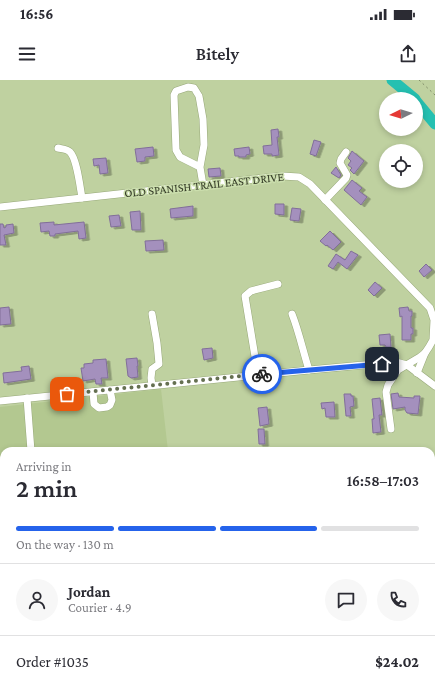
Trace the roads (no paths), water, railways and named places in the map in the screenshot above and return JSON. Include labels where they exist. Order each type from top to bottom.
[{"type":"street","points":[[200,167],[180,157],[176,150],[174,95],[176,91],[188,87],[194,88],[199,96],[203,119],[204,145],[200,167],[203,185]]},
{"type":"street","points":[[58,148],[67,150],[71,153],[76,162],[82,198]]},
{"type":"street","points":[[325,200],[346,178],[347,175],[340,163],[346,152]]},
{"type":"street","name":"OLD SPANISH TRAIL EAST DRIVE","points":[[0,207],[282,176],[299,177],[310,184],[430,308],[435,327],[433,340],[430,350],[417,373]]},
{"type":"street","points":[[258,375],[245,296],[251,291],[278,284]]},
{"type":"street","points":[[152,314],[159,364],[152,369],[152,386]]},
{"type":"street","points":[[292,314],[309,370]]},
{"type":"street","points":[[391,429],[386,392],[388,385],[398,370],[420,358],[430,350]]},
{"type":"street","points":[[0,401],[396,362],[407,365],[435,386]]},
{"type":"street","points":[[93,392],[94,404],[99,408],[112,403],[110,390]]},
{"type":"street","points":[[27,398],[32,447]]},
{"type":"waterway","points":[[392,80],[407,92]]},
{"type":"waterway","points":[[423,109],[435,124]]}]
